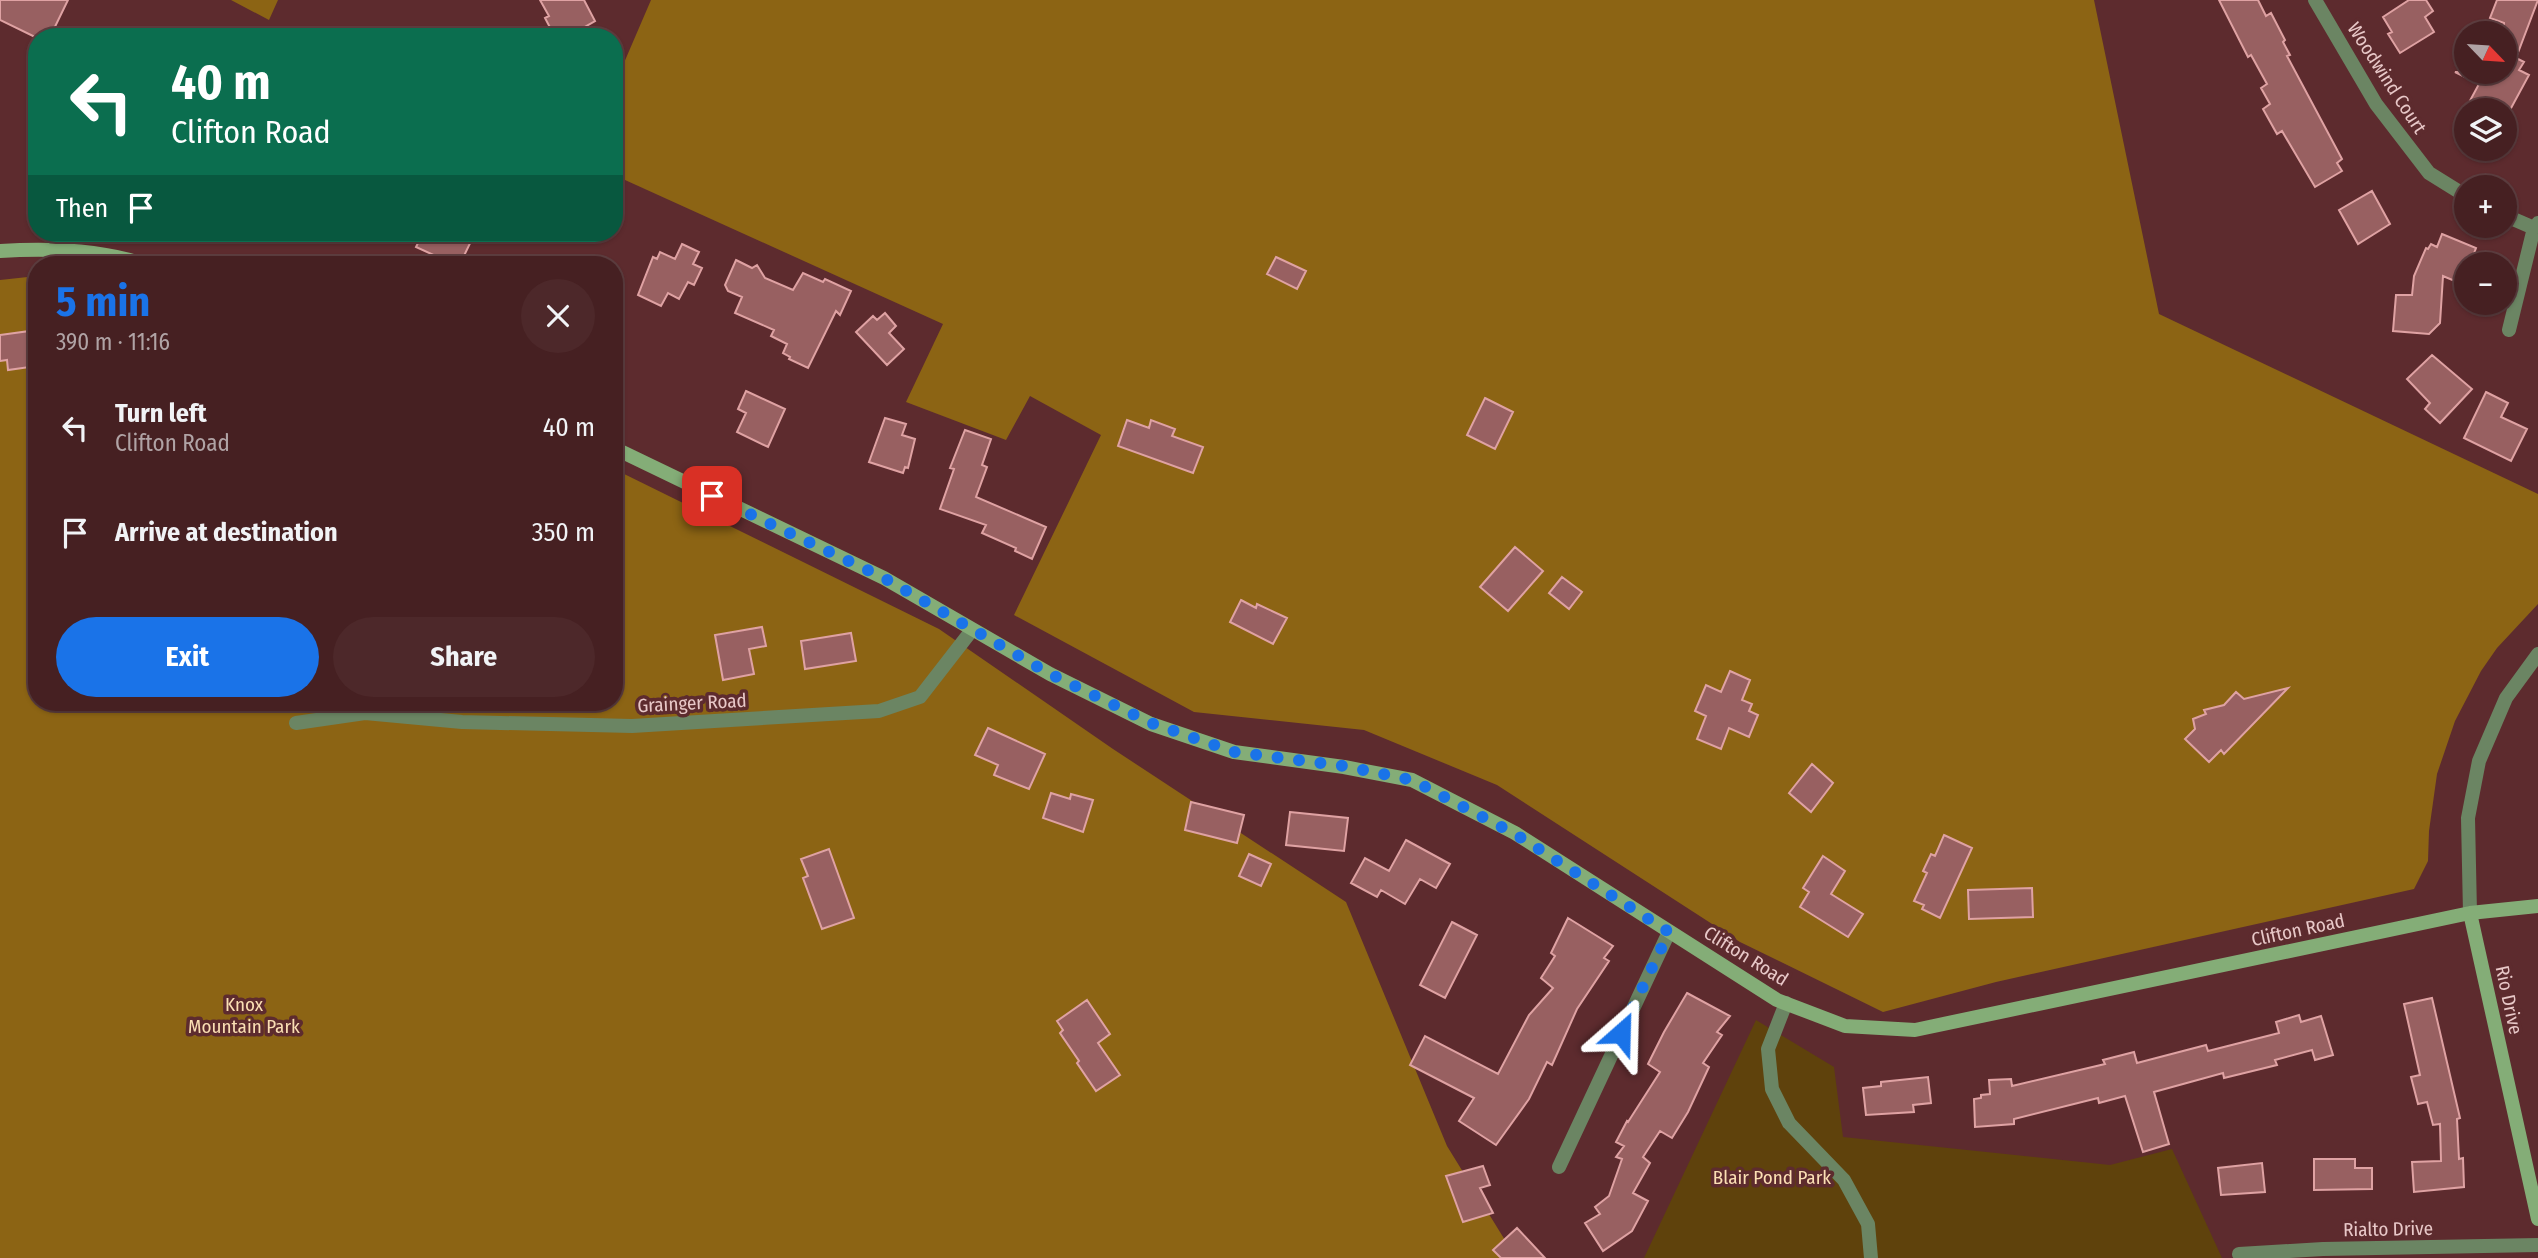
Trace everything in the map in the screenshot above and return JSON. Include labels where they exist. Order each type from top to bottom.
[{"type":"main road","points":[[0,251],[48,248],[109,256]]},
{"type":"main road","name":"Clifton Road","points":[[623,452],[884,578],[1050,674],[1151,723],[1234,752],[1344,766],[1412,780],[1515,834],[1777,1000],[1845,1026],[1915,1030],[2470,912],[2538,906]]},
{"type":"main road","name":"Rio Drive","points":[[2470,912],[2538,1219]]},
{"type":"street","name":"Woodwind Court","points":[[2315,0],[2376,104],[2429,173],[2454,188]]},
{"type":"street","points":[[2509,330],[2536,225],[2517,219]]},
{"type":"street","name":"Grainger Road","points":[[296,723],[365,713],[462,722],[632,726],[879,711],[920,696],[972,630]]},
{"type":"street","points":[[2470,912],[2468,818],[2479,761],[2506,698],[2538,654]]},
{"type":"street","points":[[1559,1167],[1669,932]]},
{"type":"street","points":[[1786,1003],[1769,1049],[1772,1089],[1789,1123],[1844,1180],[1868,1224],[1871,1258]]},
{"type":"street","name":"Rialto Drive","points":[[2239,1254],[2323,1254],[2538,1245]]},
{"type":"green space","points":[[231,0],[278,0],[269,20]]},
{"type":"green space","points":[[651,0],[2094,0],[2159,314],[2538,494],[2538,604],[2497,648],[2481,671],[2455,721],[2437,774],[2428,861],[2414,889],[1996,982],[1883,1012],[1740,942],[1497,785],[1364,730],[1194,712],[1014,615],[1101,435],[1030,396],[1006,440],[906,402],[943,324],[623,179],[623,65]]},
{"type":"green space","name":"Knox Mountain Park","points":[[28,277],[28,711],[623,711],[623,473],[939,629],[1113,749],[1346,902],[1447,1146],[1516,1258],[0,1258],[0,280]]},
{"type":"green space","name":"Blair Pond Park","points":[[1756,1020],[1834,1067],[1843,1137],[2110,1165],[2172,1149],[2222,1258],[1644,1258]]},
{"type":"building","points":[[0,0],[68,0],[54,28],[28,28],[28,34],[0,20]]},
{"type":"building","points":[[540,0],[584,0],[595,21],[583,28],[550,28],[545,18],[549,16]]},
{"type":"building","points":[[2219,0],[2258,0],[2266,16],[2271,13],[2285,40],[2283,42],[2290,55],[2287,56],[2342,159],[2337,163],[2342,171],[2315,187],[2282,131],[2277,134],[2263,109],[2270,104],[2261,88],[2267,84],[2251,55],[2248,57]]},
{"type":"building","points":[[2409,0],[2426,0],[2433,11],[2425,17],[2434,32],[2400,53],[2388,34],[2392,32],[2383,17]]},
{"type":"building","points":[[2497,0],[2538,0],[2517,55],[2517,21],[2490,18]]},
{"type":"building","points":[[2517,58],[2524,62],[2519,70],[2529,75],[2517,98],[2471,98],[2479,84],[2517,84]]},
{"type":"building","points":[[2372,191],[2390,224],[2358,244],[2339,210]]},
{"type":"building","points":[[2442,234],[2476,248],[2474,252],[2454,252],[2454,281],[2443,276],[2440,323],[2429,334],[2393,331],[2396,295],[2412,295],[2414,276],[2426,248],[2431,244],[2437,247]]},
{"type":"building","points":[[418,242],[471,242],[464,256],[436,256],[416,247]]},
{"type":"building","points":[[682,244],[699,252],[693,264],[702,268],[694,285],[688,282],[679,299],[668,293],[661,306],[638,295],[653,257],[657,259],[660,252],[675,259]]},
{"type":"building","points":[[1276,257],[1306,271],[1297,289],[1267,274]]},
{"type":"building","points":[[736,260],[752,268],[757,265],[765,278],[793,290],[803,273],[823,282],[825,279],[851,291],[840,315],[836,311],[808,368],[783,353],[787,344],[771,336],[774,330],[735,313],[742,297],[728,291],[725,285]]},
{"type":"building","points":[[885,313],[896,326],[889,333],[904,349],[887,365],[856,332],[873,316],[877,320]]},
{"type":"building","points":[[28,331],[28,367],[8,370],[7,360],[0,361],[0,335]]},
{"type":"building","points":[[2432,355],[2472,389],[2440,423],[2425,409],[2430,403],[2407,379]]},
{"type":"building","points":[[746,391],[785,409],[768,447],[737,432],[746,413],[738,409]]},
{"type":"building","points":[[2486,392],[2508,403],[2501,417],[2527,429],[2511,461],[2464,438]]},
{"type":"building","points":[[1485,398],[1513,412],[1495,449],[1467,435]]},
{"type":"building","points":[[885,418],[906,424],[902,435],[915,439],[908,468],[905,467],[903,473],[869,462]]},
{"type":"building","points":[[1127,420],[1149,428],[1151,420],[1175,429],[1172,436],[1203,447],[1193,473],[1118,446]]},
{"type":"building","points":[[965,430],[991,439],[982,465],[987,467],[976,497],[1046,527],[1032,559],[1015,551],[1016,548],[982,533],[986,525],[940,509],[954,469],[950,468]]},
{"type":"building","points":[[1515,547],[1543,571],[1508,611],[1480,587]]},
{"type":"building","points":[[1562,577],[1582,592],[1569,609],[1549,593]]},
{"type":"building","points":[[1241,600],[1256,608],[1257,604],[1287,618],[1273,644],[1230,622]]},
{"type":"building","points":[[762,627],[766,646],[749,649],[754,674],[723,680],[715,635]]},
{"type":"building","points":[[851,633],[856,661],[805,669],[801,641]]},
{"type":"building","points":[[1730,671],[1750,680],[1742,700],[1752,704],[1749,711],[1758,715],[1749,737],[1729,728],[1721,749],[1697,739],[1706,716],[1695,711],[1706,685],[1721,692]]},
{"type":"building","points":[[2288,688],[2224,754],[2221,750],[2209,762],[2185,739],[2195,729],[2193,719],[2206,714],[2204,710],[2224,705],[2236,692],[2244,699]]},
{"type":"building","points":[[988,728],[1045,754],[1029,789],[994,775],[998,765],[975,755]]},
{"type":"building","points":[[1812,764],[1833,783],[1811,812],[1789,793]]},
{"type":"building","points":[[1051,793],[1070,799],[1071,794],[1093,800],[1083,832],[1043,818]]},
{"type":"building","points":[[1191,802],[1244,815],[1237,843],[1185,830]]},
{"type":"building","points":[[1290,812],[1348,818],[1344,851],[1286,845]]},
{"type":"building","points":[[1944,835],[1972,848],[1940,918],[1922,909],[1924,905],[1914,901],[1927,873],[1923,871],[1931,854],[1935,856]]},
{"type":"building","points":[[1406,840],[1450,864],[1436,888],[1420,879],[1405,904],[1381,890],[1377,897],[1351,883],[1365,858],[1389,871]]},
{"type":"building","points":[[829,849],[854,918],[822,929],[803,878],[808,876],[801,859]]},
{"type":"building","points":[[1249,854],[1271,864],[1261,886],[1239,876]]},
{"type":"building","points":[[1823,856],[1845,871],[1831,894],[1863,914],[1848,937],[1800,907],[1809,892],[1803,888]]},
{"type":"building","points":[[2032,888],[2033,917],[1969,919],[1968,890]]},
{"type":"building","points":[[1568,918],[1613,946],[1604,958],[1609,961],[1577,1009],[1552,1065],[1547,1062],[1529,1099],[1496,1145],[1459,1121],[1474,1098],[1410,1065],[1425,1036],[1498,1074],[1529,1015],[1553,988],[1541,978],[1555,956],[1551,953]]},
{"type":"building","points":[[1452,922],[1477,935],[1445,998],[1420,985]]},
{"type":"building","points":[[1687,993],[1730,1016],[1717,1032],[1722,1035],[1703,1063],[1709,1067],[1688,1112],[1672,1138],[1660,1131],[1643,1157],[1650,1163],[1633,1193],[1648,1201],[1632,1231],[1603,1251],[1585,1223],[1600,1214],[1595,1207],[1609,1196],[1622,1159],[1616,1157],[1624,1146],[1616,1142],[1660,1072],[1648,1064]]},
{"type":"building","points":[[2432,998],[2460,1118],[2457,1119],[2459,1159],[2463,1158],[2464,1187],[2414,1192],[2412,1162],[2441,1161],[2440,1124],[2433,1125],[2427,1102],[2418,1104],[2411,1077],[2420,1075],[2404,1004]]},
{"type":"building","points":[[1087,1000],[1110,1034],[1098,1043],[1120,1075],[1096,1091],[1060,1033],[1063,1030],[1057,1021]]},
{"type":"building","points":[[2299,1015],[2301,1022],[2321,1016],[2333,1055],[2315,1060],[2312,1050],[2275,1060],[2277,1065],[2224,1078],[2223,1073],[2154,1092],[2169,1144],[2143,1152],[2125,1096],[2099,1103],[2098,1098],[2014,1119],[2014,1124],[1975,1127],[1974,1099],[1990,1094],[1989,1080],[2011,1079],[2012,1086],[2105,1064],[2103,1060],[2134,1052],[2137,1063],[2206,1045],[2208,1051],[2279,1033],[2276,1022]]},
{"type":"building","points":[[1928,1077],[1931,1103],[1913,1105],[1914,1112],[1866,1115],[1863,1088],[1881,1086],[1881,1082]]},
{"type":"building","points":[[2314,1159],[2355,1159],[2355,1168],[2372,1168],[2372,1189],[2314,1190]]},
{"type":"building","points":[[2262,1163],[2265,1192],[2221,1195],[2218,1168]]},
{"type":"building","points":[[1483,1166],[1490,1185],[1480,1188],[1493,1213],[1463,1222],[1446,1176]]},
{"type":"building","points":[[1517,1228],[1545,1258],[1501,1258],[1493,1250]]},
{"type":"route","points":[[712,496],[884,578],[1050,674],[1151,723],[1234,752],[1344,766],[1412,780],[1515,834],[1669,932],[1621,1033]]}]
